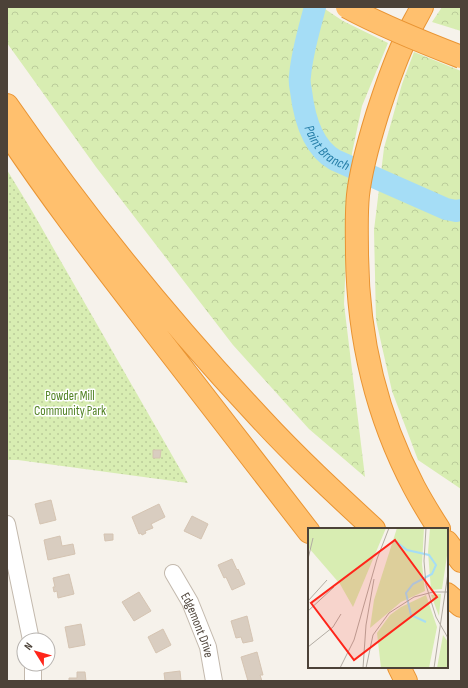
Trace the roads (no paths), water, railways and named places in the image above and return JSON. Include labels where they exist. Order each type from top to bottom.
[{"type":"highway","points":[[347,7],[420,41],[461,57]]},
{"type":"highway","points":[[422,7],[404,41],[387,84],[364,159],[358,196],[357,271],[361,318],[368,361],[380,406],[395,446],[414,487],[437,528]]},
{"type":"highway","points":[[7,105],[42,156],[86,214],[200,352],[262,420],[329,487],[373,528]]},
{"type":"highway","points":[[7,132],[32,170],[118,285],[308,531]]},
{"type":"highway","points":[[448,543],[461,561]]},
{"type":"highway","points":[[448,595],[461,606]]},
{"type":"highway","points":[[400,668],[406,681]]},
{"type":"street","points":[[7,524],[29,632]]},
{"type":"street","name":"Edgemont Drive","points":[[173,573],[190,602],[208,646],[214,681]]},
{"type":"waterway","name":"Paint Branch","points":[[315,7],[304,50],[300,82],[302,101],[310,130],[320,147],[335,160],[446,209],[456,211],[461,210]]},
{"type":"park label","name":"Powder Mill Community Park","points":[[70,402]]}]
